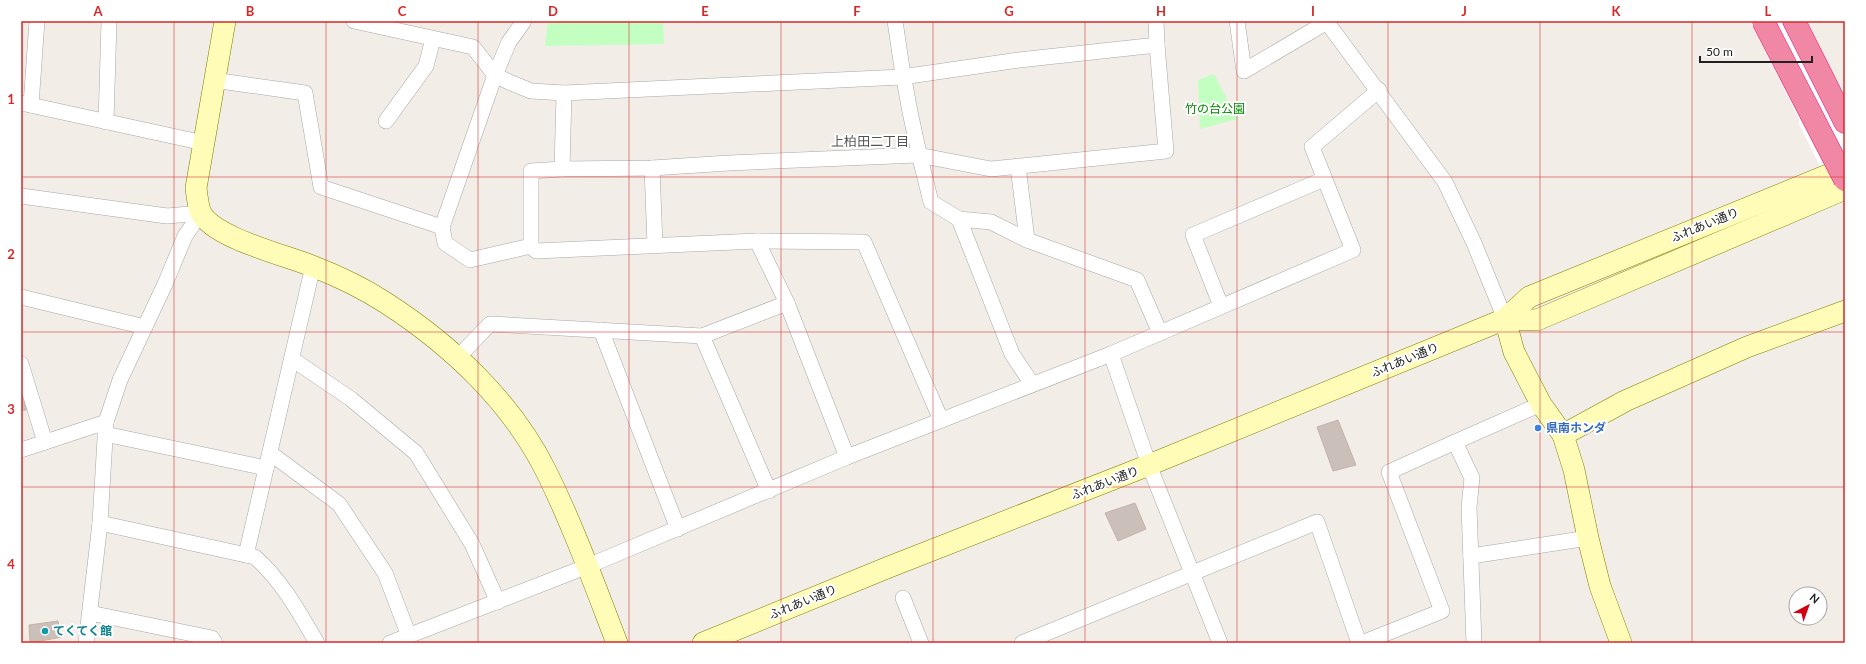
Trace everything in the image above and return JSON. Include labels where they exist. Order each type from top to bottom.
[{"type":"highway","points":[[1763,21],[1845,180]]},
{"type":"highway","points":[[1794,21],[1845,122]]},
{"type":"street","points":[[37,21],[26,104],[204,143]]},
{"type":"street","points":[[106,122],[109,21]]},
{"type":"street","points":[[225,21],[213,80],[196,188],[201,213],[221,233],[313,266],[355,285],[417,324],[458,357],[500,403],[534,451],[546,472],[588,566],[617,643]]},
{"type":"street","points":[[354,21],[473,47],[495,75],[531,91],[564,94],[902,76],[1019,60],[1157,45]]},
{"type":"street","points":[[524,21],[509,42],[495,75],[442,227],[445,243],[470,260],[530,246]]},
{"type":"street","points":[[894,21],[902,76],[918,155],[931,202],[960,219],[991,222],[1027,240],[1136,280],[1160,333]]},
{"type":"street","points":[[530,246],[531,171],[562,169],[652,168],[729,163],[918,155],[991,169],[1166,151],[1156,21]]},
{"type":"street","points":[[1237,21],[1244,71],[1327,21],[1445,182],[1474,243],[1505,319],[1514,352],[1541,404],[1562,434],[1574,470],[1588,538],[1600,586],[1621,643]]},
{"type":"street","points":[[386,121],[426,66],[433,39]]},
{"type":"street","points":[[213,80],[304,93],[321,187],[442,227]]},
{"type":"street","points":[[390,643],[588,566],[847,457],[1111,354],[1353,250],[1312,147],[1379,90]]},
{"type":"street","points":[[562,169],[564,94]]},
{"type":"street","points":[[1018,166],[1027,240]]},
{"type":"street","points":[[652,168],[654,245]]},
{"type":"street","name":"ふれあい通り","points":[[703,643],[889,566],[1149,465],[1505,319],[1529,297],[1845,168]]},
{"type":"street","points":[[1221,306],[1193,235],[1324,179]]},
{"type":"street","name":"ふれあい通り","points":[[1505,319],[1537,320],[1845,189]]},
{"type":"street","points":[[21,196],[167,216],[201,213]]},
{"type":"street","points":[[86,643],[100,523],[106,428],[120,380],[185,236],[201,213]]},
{"type":"street","points":[[960,219],[1012,354],[1032,384]]},
{"type":"street","points":[[530,246],[536,251],[757,241],[864,242],[941,420]]},
{"type":"street","points":[[757,241],[787,303],[847,457]]},
{"type":"street","points":[[246,555],[313,266]]},
{"type":"street","points":[[21,297],[145,327]]},
{"type":"street","points":[[458,357],[490,324],[702,336],[787,303]]},
{"type":"street","points":[[1562,434],[1625,401],[1747,347],[1845,311]]},
{"type":"street","points":[[601,330],[678,529]]},
{"type":"street","points":[[702,336],[769,491]]},
{"type":"street","points":[[1111,354],[1149,465],[1191,574],[1220,643]]},
{"type":"street","points":[[292,359],[351,399],[416,453],[472,544],[498,602]]},
{"type":"street","points":[[21,364],[45,442]]},
{"type":"street","points":[[1362,643],[1442,610],[1389,472],[1541,404]]},
{"type":"street","points":[[21,450],[45,442],[106,428],[266,468]]},
{"type":"street","points":[[1455,442],[1472,478],[1469,507],[1474,643]]},
{"type":"street","points":[[270,453],[338,504],[384,573],[409,636]]},
{"type":"street","points":[[1022,643],[1317,522],[1359,643]]},
{"type":"street","points":[[100,523],[255,557],[268,568],[292,600],[317,643]]},
{"type":"street","points":[[1471,556],[1588,538]]},
{"type":"street","points":[[903,598],[921,643]]},
{"type":"street","points":[[90,613],[212,638],[215,643]]},
{"type":"green space","points":[[548,21],[663,21],[664,44],[545,46]]},
{"type":"green space","name":"竹の台公園","points":[[1214,74],[1237,119],[1200,129],[1198,80]]},
{"type":"pier","points":[[1750,21],[1807,21],[1832,72],[1845,91],[1845,204],[1827,174],[1822,170],[1799,124],[1799,119]]},
{"type":"building","points":[[21,387],[29,409],[21,411]]},
{"type":"building","points":[[1338,420],[1356,465],[1333,471],[1317,427]]},
{"type":"building","points":[[1135,503],[1146,529],[1118,541],[1105,513]]},
{"type":"building","name":"てくてく館","points":[[58,621],[62,637],[30,643],[29,625]]},
{"type":"place","name":"県南ホンダ","points":[[1538,428]]},
{"type":"place","name":"てくてく館","points":[[45,631]]},
{"type":"district","name":"上柏田二丁目","points":[[870,141]]}]
